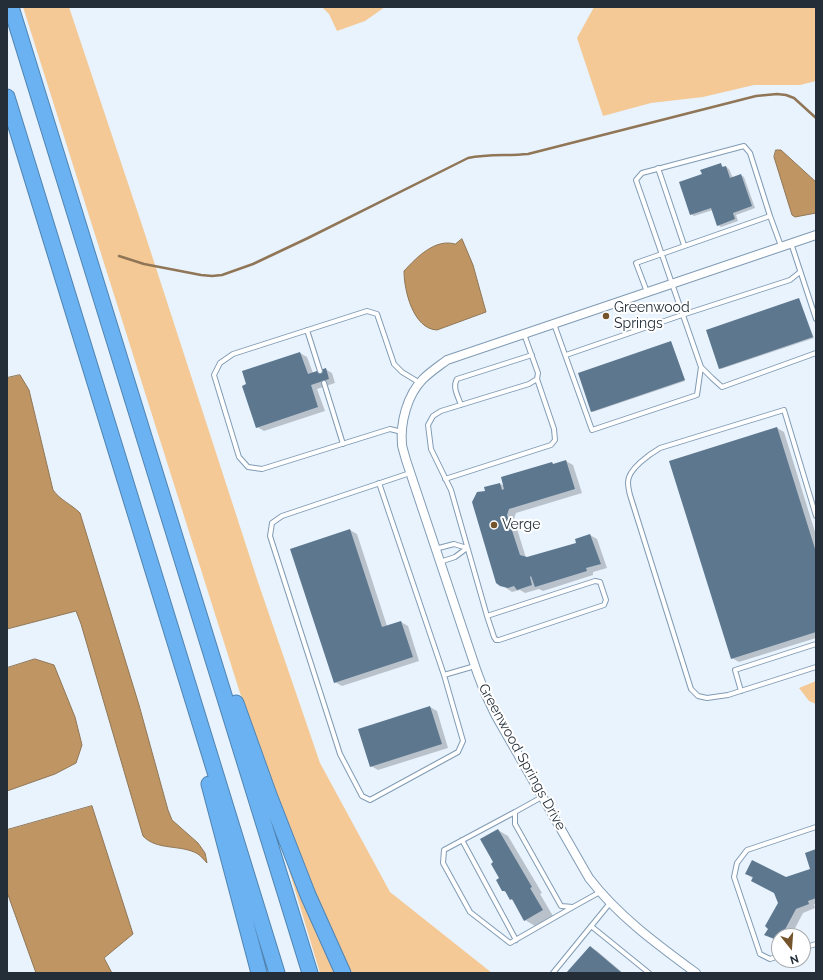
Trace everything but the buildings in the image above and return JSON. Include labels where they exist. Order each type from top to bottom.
[{"type":"highway","points":[[11,7],[310,973]]},
{"type":"highway","points":[[7,97],[160,589],[277,973]]},
{"type":"highway","points":[[169,515],[272,802],[308,895],[343,973]]},
{"type":"highway","points":[[160,589],[259,973]]},
{"type":"street","points":[[420,383],[434,369],[447,360],[816,235]]},
{"type":"street","name":"Greenwood Springs Drive","points":[[420,383],[408,402],[402,432],[402,446],[435,549],[485,693],[496,716],[589,878],[610,903],[662,948],[696,973]]},
{"type":"lane","points":[[781,246],[750,153],[744,146],[642,173],[636,180],[682,315],[702,367],[712,378],[722,387],[816,353]]},
{"type":"lane","points":[[658,168],[684,245]]},
{"type":"lane","points":[[647,292],[636,263],[770,216]]},
{"type":"lane","points":[[791,243],[816,318]]},
{"type":"lane","points":[[566,355],[790,280],[800,272]]},
{"type":"lane","points":[[402,432],[390,430],[262,469],[248,467],[239,457],[214,374],[220,363],[233,354],[367,311],[377,314],[394,364],[402,372],[420,383]]},
{"type":"lane","points":[[554,324],[592,430],[697,396],[702,367]]},
{"type":"lane","points":[[307,330],[320,371]]},
{"type":"lane","points":[[445,479],[551,446],[555,440],[554,429],[537,379],[538,373],[524,334]]},
{"type":"lane","points":[[461,405],[455,387],[457,379],[532,355]]},
{"type":"lane","points":[[486,616],[595,581],[600,582],[606,600],[604,605],[496,640],[486,616],[450,490],[431,449],[428,425],[433,416],[441,411],[529,384],[537,379]]},
{"type":"lane","points":[[324,383],[344,444]]},
{"type":"lane","points":[[816,516],[784,410],[660,448],[644,458],[631,473],[627,481],[630,495],[691,689],[698,696],[707,698],[728,695],[816,667]]},
{"type":"lane","points":[[379,483],[444,675],[464,741],[458,752],[370,800],[362,796],[340,754],[270,536],[272,523],[282,516],[379,483],[410,473]]},
{"type":"lane","points":[[435,549],[454,544],[467,548]]},
{"type":"lane","points":[[440,562],[455,557],[467,548]]},
{"type":"lane","points":[[741,691],[735,670],[816,644]]},
{"type":"lane","points":[[444,675],[475,666]]},
{"type":"lane","points":[[542,797],[444,850],[443,863],[470,912],[510,943],[600,892]]},
{"type":"lane","points":[[515,812],[515,824],[561,906],[573,907]]},
{"type":"lane","points":[[771,959],[760,954],[734,877],[737,863],[747,850],[816,827]]},
{"type":"lane","points":[[462,840],[516,940]]},
{"type":"lane","points":[[552,973],[610,903]]},
{"type":"lane","points":[[591,926],[649,973]]},
{"type":"shaded area","points":[[23,7],[69,7],[144,231],[257,579],[320,763],[390,892],[492,973],[352,973],[345,961],[308,877],[240,693]]},
{"type":"shaded area","points":[[322,7],[385,7],[365,21],[337,31],[329,14]]},
{"type":"shaded area","points":[[594,7],[816,7],[816,81],[800,85],[754,85],[703,97],[651,103],[603,116],[577,38]]},
{"type":"shaded area","points":[[776,150],[781,150],[816,182],[816,213],[795,217],[792,215],[774,157]]},
{"type":"shaded area","points":[[462,239],[473,265],[486,312],[437,330],[429,328],[416,316],[408,298],[404,271],[414,260],[433,246],[448,243],[455,244]]},
{"type":"shaded area","points":[[20,375],[29,390],[53,490],[59,497],[80,513],[139,705],[168,810],[172,820],[198,843],[205,853],[207,863],[199,855],[191,851],[155,844],[143,836],[76,611],[7,629],[7,378]]},
{"type":"shaded area","points":[[35,659],[54,665],[75,717],[82,745],[76,763],[55,774],[7,791],[7,668]]},
{"type":"shaded area","points":[[816,681],[816,704],[809,701],[799,688]]},
{"type":"shaded area","points":[[92,806],[133,934],[104,958],[112,973],[36,973],[7,892],[7,830]]},
{"type":"shaded area","points":[[280,840],[336,973],[320,973]]},
{"type":"waterway","points":[[119,256],[144,264],[201,275],[222,275],[253,264],[308,238],[468,158],[528,154],[756,96],[777,94],[786,95],[794,98],[816,118]]},
{"type":"place","name":"Greenwood Springs","points":[[606,316]]},
{"type":"place","name":"Verge","points":[[494,525]]}]
